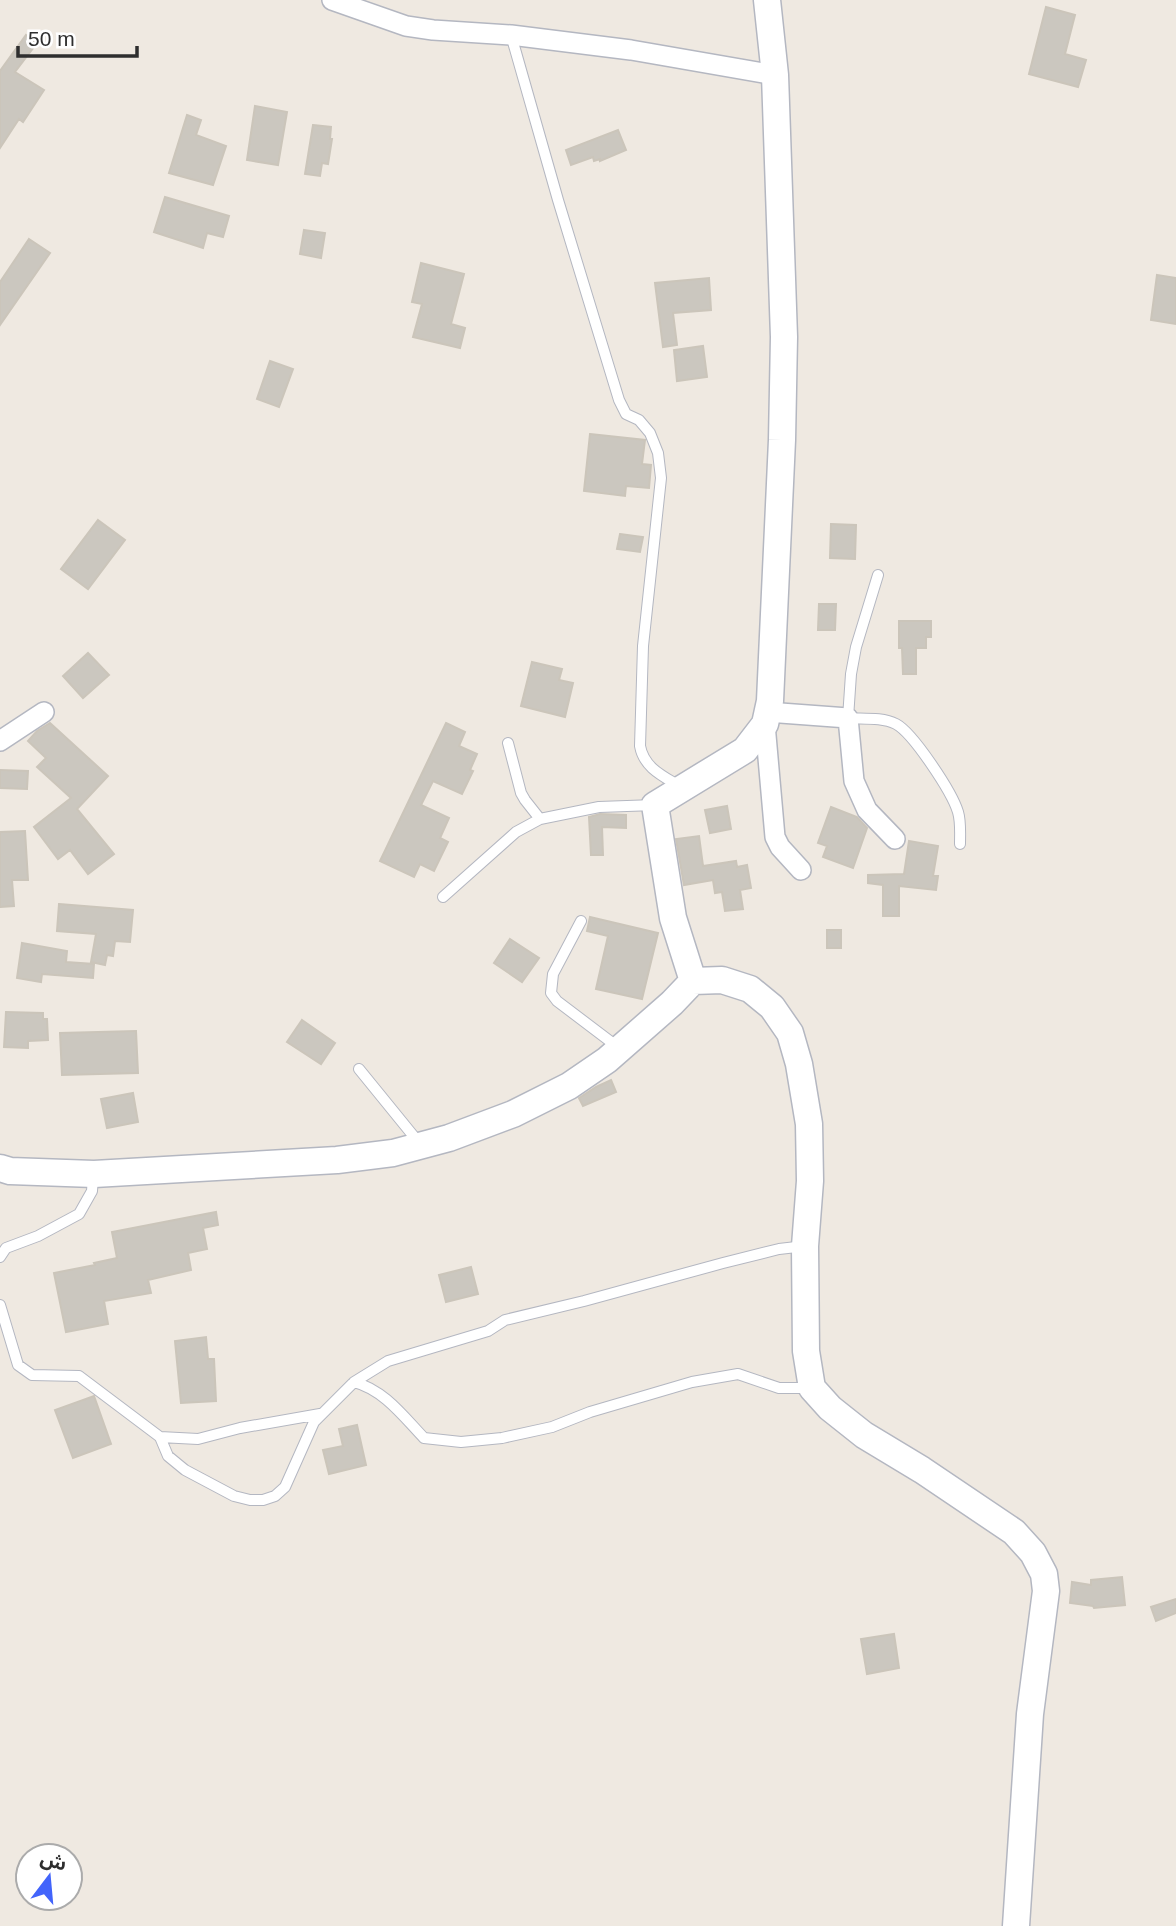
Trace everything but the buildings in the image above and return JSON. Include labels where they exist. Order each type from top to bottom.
[{"type":"street","points":[[332,0],[406,26],[511,35],[631,50],[775,75]]},
{"type":"street","points":[[767,0],[775,75],[784,337],[782,454],[771,685],[766,718],[775,837],[780,847],[801,870]]},
{"type":"street","points":[[0,741],[44,712]]},
{"type":"street","points":[[693,981],[673,918],[655,806],[745,750],[759,734],[766,718]]},
{"type":"street","points":[[766,718],[848,718],[854,781],[867,810],[895,839]]},
{"type":"street","points":[[0,1168],[10,1171],[94,1174],[337,1160],[393,1153],[449,1138],[513,1114],[569,1086],[620,1049],[693,981],[722,980],[750,989],[772,1007],[790,1033],[799,1064],[809,1124],[810,1181],[805,1246],[806,1351],[812,1388],[830,1408],[864,1435],[932,1476],[1014,1532],[1032,1553],[1044,1574],[1046,1591],[1030,1714],[1016,1926]]},
{"type":"lane","points":[[511,35],[619,400],[626,414],[639,420],[650,433],[658,453],[661,478],[643,646],[640,746],[641,754],[650,768],[683,788]]},
{"type":"lane","points":[[878,575],[856,647],[848,718],[888,721],[907,732],[955,804],[960,825],[960,844]]},
{"type":"lane","points":[[509,743],[521,793],[540,819]]},
{"type":"lane","points":[[443,897],[516,832],[540,819],[599,807],[655,806]]},
{"type":"lane","points":[[580,921],[552,974],[551,993],[556,1001],[620,1049]]},
{"type":"lane","points":[[359,1069],[422,1145]]},
{"type":"lane","points":[[0,1257],[6,1248],[38,1236],[79,1214],[92,1191],[94,1174]]},
{"type":"lane","points":[[0,1305],[18,1365],[32,1375],[79,1376],[160,1437],[168,1456],[185,1470],[234,1496],[263,1500],[275,1496],[285,1487],[309,1430],[320,1414],[354,1382],[388,1361],[488,1331],[505,1321],[723,1263],[805,1246]]},
{"type":"lane","points":[[354,1382],[371,1388],[386,1398],[424,1438],[461,1442],[502,1438],[552,1427],[631,1399],[692,1382],[738,1374],[779,1388],[812,1388]]},
{"type":"lane","points":[[160,1437],[198,1439],[240,1428],[320,1414]]}]
